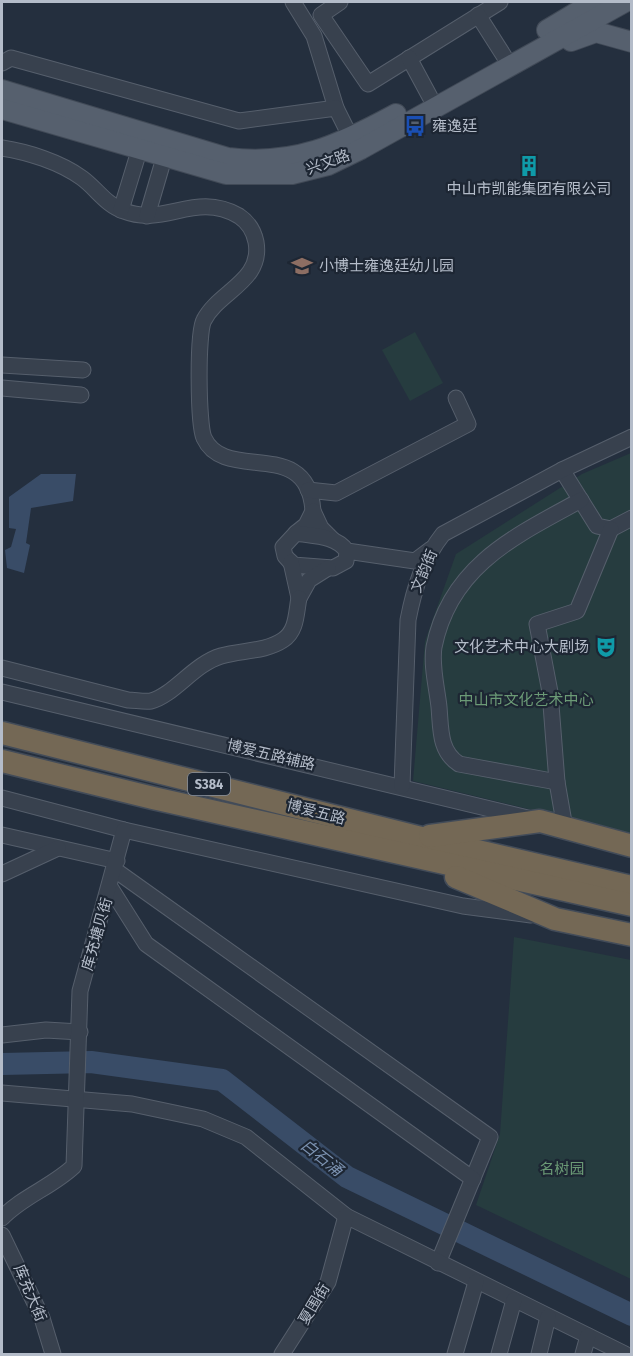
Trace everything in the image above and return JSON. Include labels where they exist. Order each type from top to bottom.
[{"type":"highway","points":[[2,721],[24,737]]},
{"type":"highway","name":"博爱五路","points":[[2,733],[24,737],[411,846],[632,905]]},
{"type":"highway","name":"博爱五路","points":[[2,761],[411,846],[632,887]]},
{"type":"highway","points":[[411,846],[540,821],[632,846]]},
{"type":"highway","points":[[411,846],[555,919],[632,935]]},
{"type":"main road","points":[[558,23],[573,2]]},
{"type":"main road","name":"兴文路","points":[[2,109],[139,151],[226,174],[292,174],[328,165],[361,150],[594,2]]},
{"type":"main road","name":"兴文路","points":[[2,90],[228,158],[259,162],[322,150],[351,138],[625,2]]},
{"type":"main road","points":[[501,63],[596,32],[632,42]]},
{"type":"street","points":[[293,2],[314,36],[336,108],[351,138]]},
{"type":"street","points":[[339,2],[321,15],[368,84],[500,2]]},
{"type":"street","points":[[478,15],[501,63]]},
{"type":"street","points":[[2,63],[11,57],[239,121],[336,108]]},
{"type":"street","points":[[409,58],[430,97]]},
{"type":"street","points":[[2,148],[19,151],[68,169],[82,178],[110,204],[121,210],[147,216],[203,205],[240,217],[254,232],[258,254],[246,279],[214,306],[202,322],[199,418],[204,438],[215,452],[243,461],[283,466],[297,472],[308,490],[313,511],[321,528],[332,539]]},
{"type":"street","points":[[121,210],[139,151]]},
{"type":"street","points":[[147,216],[164,158]]},
{"type":"street","points":[[2,365],[83,370]]},
{"type":"street","points":[[2,388],[81,395]]},
{"type":"street","points":[[308,490],[336,492],[468,424],[456,398]]},
{"type":"street","name":"文韵街","points":[[402,786],[408,620],[418,581],[431,549],[443,534],[562,470],[632,437]]},
{"type":"street","points":[[562,470],[597,526],[611,529],[632,518]]},
{"type":"street","points":[[557,782],[459,764],[448,757],[441,728],[434,647],[449,603],[495,549],[581,500]]},
{"type":"street","points":[[299,598],[291,562],[283,547],[306,525],[313,511]]},
{"type":"street","points":[[565,828],[557,782],[550,692],[537,624],[578,611],[611,529]]},
{"type":"street","points":[[296,533],[332,539],[341,543],[347,556]]},
{"type":"street","points":[[347,556],[415,561],[431,549]]},
{"type":"street","points":[[291,562],[293,565],[328,568],[341,565],[347,556]]},
{"type":"street","points":[[347,556],[412,569],[418,581]]},
{"type":"street","points":[[2,668],[128,700],[149,701],[162,696],[184,677],[219,656],[262,648],[283,640],[293,630],[299,598],[309,580],[328,568]]},
{"type":"street","name":"博爱五路辅路","points":[[2,692],[402,786],[540,821]]},
{"type":"street","points":[[2,798],[124,830],[463,906],[555,919]]},
{"type":"street","name":"库充塘贝街","points":[[2,1218],[15,1203],[58,1181],[74,1166],[81,991],[124,830]]},
{"type":"street","points":[[2,835],[58,848],[116,866],[490,1137],[441,1258]]},
{"type":"street","points":[[2,874],[58,848]]},
{"type":"street","points":[[110,886],[146,944],[473,1179]]},
{"type":"street","points":[[2,1035],[46,1030],[80,1036]]},
{"type":"street","points":[[2,1093],[132,1104],[203,1119],[246,1137],[346,1216],[441,1258],[476,1282],[625,1354]]},
{"type":"street","name":"夏围街","points":[[282,1354],[328,1282],[346,1216]]},
{"type":"street","name":"库充大街","points":[[2,1235],[42,1318],[53,1354]]},
{"type":"street","points":[[455,1354],[476,1282]]},
{"type":"street","points":[[499,1354],[514,1300]]},
{"type":"street","points":[[539,1354],[548,1317]]},
{"type":"street","points":[[583,1354],[588,1336]]},
{"type":"green space","points":[[415,332],[443,383],[410,401],[382,350]]},
{"type":"green space","name":"中山市文化艺术中心","points":[[631,453],[631,834],[413,781],[425,641],[456,554],[582,474]]},
{"type":"green space","name":"名树园","points":[[514,937],[631,960],[631,1279],[476,1205],[500,1134]]},
{"type":"water","points":[[41,474],[76,474],[73,501],[31,508],[26,543],[30,545],[24,573],[7,568],[5,550],[11,547],[16,529],[9,528],[9,497]]},
{"type":"waterway","name":"白石涌","points":[[2,1064],[91,1062],[222,1080],[347,1177],[632,1315]]},
{"type":"place","name":"雍逸廷","points":[[415,126]]},
{"type":"place","name":"中山市凯能集团有限公司","points":[[529,166]]},
{"type":"place","name":"小博士雍逸廷幼儿园","points":[[302,266]]},
{"type":"place","name":"文化艺术中心大剧场","points":[[606,647]]}]
